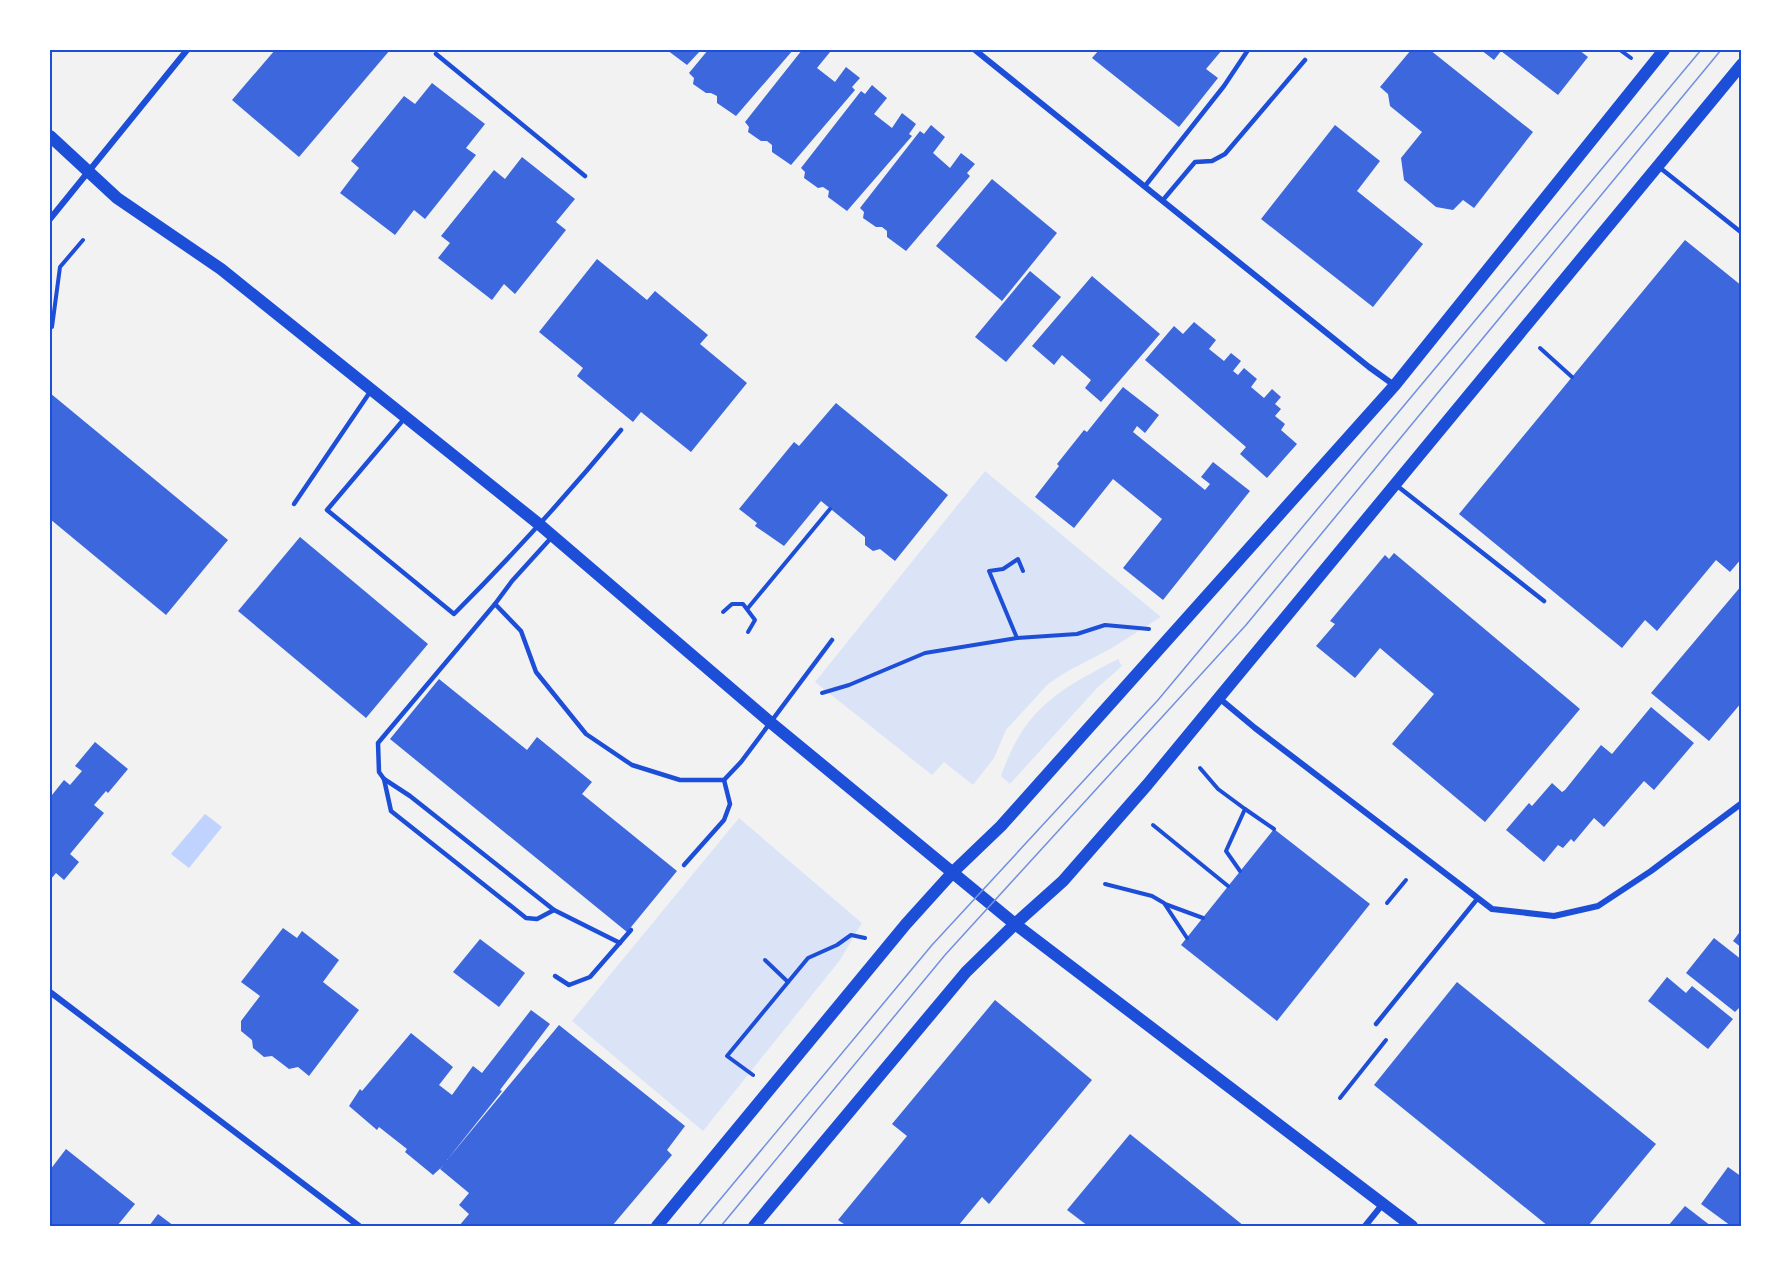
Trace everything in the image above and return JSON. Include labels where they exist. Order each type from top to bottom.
[{"type":"main road","points":[[657,1227],[906,924],[953,872],[1001,826],[1395,385],[1664,50]]},
{"type":"main road","points":[[754,1227],[966,972],[1063,881],[1147,785],[1742,64]]},
{"type":"main road","points":[[50,136],[117,198],[220,269],[540,525],[770,722],[1015,924],[1412,1227]]},
{"type":"street","points":[[50,219],[187,50]]},
{"type":"street","points":[[975,50],[1369,367],[1395,385]]},
{"type":"street","points":[[1219,698],[1492,909],[1554,916],[1598,906],[1651,872],[1742,802]]},
{"type":"street","points":[[50,992],[359,1227]]},
{"type":"street","points":[[1365,1227],[1382,1205]]},
{"type":"lane","points":[[1145,186],[1224,86],[1248,50]]},
{"type":"lane","points":[[435,54],[585,176]]},
{"type":"lane","points":[[1162,200],[1195,162],[1212,161],[1225,154],[1305,60]]},
{"type":"lane","points":[[1657,165],[1742,233]]},
{"type":"lane","points":[[294,504],[372,390]]},
{"type":"lane","points":[[406,417],[327,510],[454,614],[540,525],[621,429]]},
{"type":"lane","points":[[1394,483],[1544,601]]},
{"type":"lane","points":[[553,536],[512,581],[378,743],[379,772],[384,779],[410,796],[554,910],[620,943]]},
{"type":"lane","points":[[495,604],[521,632],[536,672],[586,734],[632,765],[680,780],[724,780],[741,762],[832,640]]},
{"type":"lane","points":[[384,779],[391,811],[526,918],[537,919],[554,910]]},
{"type":"lane","points":[[684,865],[724,820],[730,804],[724,780]]},
{"type":"lane","points":[[1376,1024],[1478,898]]},
{"type":"lane","points":[[555,976],[569,985],[590,977],[631,930]]},
{"type":"path","points":[[1620,50],[1634,60]]},
{"type":"path","points":[[52,327],[60,267],[83,240]]},
{"type":"path","points":[[1540,348],[1572,377]]},
{"type":"path","points":[[748,608],[830,509]]},
{"type":"path","points":[[1017,638],[989,571],[1003,569],[1018,559],[1023,571]]},
{"type":"path","points":[[723,612],[732,604],[743,604],[755,620],[748,632]]},
{"type":"path","points":[[822,693],[849,685],[925,653],[1017,638],[1077,634],[1105,625],[1150,629]]},
{"type":"path","points":[[1200,768],[1218,789],[1274,829]]},
{"type":"path","points":[[1240,871],[1226,851],[1245,809]]},
{"type":"path","points":[[1153,825],[1228,886]]},
{"type":"path","points":[[1387,903],[1406,880]]},
{"type":"path","points":[[1105,884],[1152,896],[1203,918]]},
{"type":"path","points":[[1164,903],[1187,938]]},
{"type":"path","points":[[753,1076],[727,1056],[808,958],[837,945],[851,934],[865,938]]},
{"type":"path","points":[[765,960],[788,982]]},
{"type":"path","points":[[1340,1098],[1387,1039]]},
{"type":"shaded area","points":[[985,471],[1161,617],[1048,684],[1006,730],[994,758],[973,785],[944,762],[932,775],[815,682]]},
{"type":"shaded area","points":[[1118,659],[1122,666],[1096,689],[1010,784],[1001,776],[1021,734],[1046,704],[1078,681]]},
{"type":"shaded area","points":[[739,818],[862,923],[840,960],[703,1131],[572,1021]]},
{"type":"water","points":[[205,814],[222,827],[189,868],[171,854]]},
{"type":"building","points":[[275,50],[390,50],[299,157],[232,100]]},
{"type":"building","points":[[667,50],[701,50],[687,65]]},
{"type":"building","points":[[708,50],[793,50],[736,116],[717,103],[717,96],[706,93],[693,84],[694,78],[689,73]]},
{"type":"building","points":[[802,50],[828,50],[830,52],[817,68],[835,82],[846,67],[860,78],[852,87],[855,90],[791,165],[772,152],[772,145],[767,141],[761,141],[748,132],[749,127],[745,122]]},
{"type":"building","points":[[1099,50],[1222,50],[1206,69],[1218,78],[1179,127],[1092,58]]},
{"type":"building","points":[[1411,50],[1430,50],[1533,132],[1474,208],[1463,200],[1453,210],[1436,207],[1404,180],[1401,158],[1422,132],[1390,106],[1388,94],[1380,87]]},
{"type":"building","points":[[1481,50],[1579,50],[1588,57],[1558,95],[1501,51],[1494,60]]},
{"type":"building","points":[[432,83],[485,124],[466,148],[476,155],[425,219],[414,210],[395,235],[340,193],[359,168],[351,161],[404,96],[415,104]]},
{"type":"building","points":[[872,85],[887,98],[874,114],[892,128],[902,113],[916,124],[909,134],[912,136],[847,211],[828,197],[829,191],[823,187],[818,188],[804,178],[805,172],[801,168],[861,91],[865,94]]},
{"type":"building","points":[[931,125],[945,137],[933,153],[950,168],[961,153],[975,164],[967,173],[970,176],[906,251],[887,237],[887,231],[882,227],[876,227],[863,218],[864,212],[860,208],[920,131],[924,134]]},
{"type":"building","points":[[1335,125],[1380,161],[1357,191],[1423,244],[1373,307],[1261,219]]},
{"type":"building","points":[[522,157],[575,199],[556,222],[566,230],[515,294],[504,284],[492,300],[438,258],[450,243],[441,236],[494,170],[505,179]]},
{"type":"building","points":[[992,179],[1057,233],[1002,301],[936,246]]},
{"type":"building","points":[[1685,240],[1742,286],[1742,558],[1730,572],[1716,560],[1657,631],[1645,620],[1622,648],[1459,514]]},
{"type":"building","points":[[597,259],[647,300],[655,291],[708,335],[700,344],[747,383],[691,452],[641,412],[633,422],[577,376],[583,368],[539,332]]},
{"type":"building","points":[[1030,271],[1061,297],[1006,362],[975,337]]},
{"type":"building","points":[[1092,276],[1160,334],[1101,402],[1085,388],[1091,380],[1062,355],[1054,365],[1032,346]]},
{"type":"building","points":[[1194,322],[1216,340],[1209,349],[1224,361],[1231,353],[1241,361],[1233,371],[1238,375],[1244,368],[1257,379],[1251,387],[1264,398],[1272,389],[1281,397],[1275,404],[1281,409],[1275,416],[1285,424],[1281,430],[1297,444],[1267,478],[1240,454],[1246,447],[1145,360],[1174,326],[1183,334]]},
{"type":"building","points":[[1123,387],[1159,415],[1145,433],[1137,426],[1133,432],[1205,490],[1210,484],[1201,477],[1213,462],[1250,491],[1163,600],[1123,568],[1162,519],[1113,479],[1074,528],[1035,497],[1084,430],[1087,432]]},
{"type":"building","points":[[50,393],[228,540],[166,615],[50,519]]},
{"type":"building","points":[[836,403],[948,495],[895,561],[880,549],[873,551],[865,545],[865,537],[821,501],[784,546],[755,526],[757,523],[739,509],[794,442],[799,446]]},
{"type":"building","points":[[300,537],[428,644],[366,718],[238,611]]},
{"type":"building","points":[[1394,553],[1580,709],[1485,822],[1392,744],[1434,694],[1380,648],[1355,678],[1316,646],[1335,624],[1330,621],[1385,555],[1389,559]]},
{"type":"building","points":[[1742,585],[1742,702],[1709,741],[1651,693]]},
{"type":"building","points":[[439,679],[527,750],[537,737],[592,782],[582,794],[677,871],[627,932],[390,739]]},
{"type":"building","points":[[1651,707],[1694,743],[1654,790],[1644,781],[1604,827],[1594,818],[1574,842],[1571,839],[1563,848],[1558,845],[1544,862],[1506,830],[1529,803],[1532,806],[1552,783],[1562,792],[1565,790],[1601,745],[1612,754]]},
{"type":"building","points":[[95,742],[128,769],[108,793],[106,791],[94,805],[104,813],[70,854],[79,862],[64,880],[56,873],[50,880],[50,793],[52,795],[64,780],[70,785],[82,771],[75,766]]},
{"type":"building","points":[[1274,829],[1370,904],[1277,1021],[1181,945]]},
{"type":"building","points":[[283,928],[297,938],[302,931],[339,960],[323,982],[359,1010],[309,1076],[298,1067],[289,1069],[272,1056],[264,1057],[253,1048],[252,1040],[241,1031],[241,1021],[260,996],[241,982]]},
{"type":"building","points":[[1742,929],[1742,948],[1733,941]]},
{"type":"building","points":[[1714,938],[1742,960],[1742,1005],[1735,1012],[1686,973]]},
{"type":"building","points":[[480,939],[525,973],[499,1007],[453,972]]},
{"type":"building","points":[[1667,977],[1686,993],[1692,986],[1733,1019],[1708,1049],[1648,1001]]},
{"type":"building","points":[[1457,982],[1656,1144],[1588,1226],[1548,1226],[1374,1085]]},
{"type":"building","points":[[995,1000],[1092,1080],[989,1204],[982,1197],[958,1226],[847,1226],[838,1220],[907,1136],[892,1124]]},
{"type":"building","points":[[531,1010],[550,1024],[500,1090],[502,1091],[447,1160],[559,1025],[685,1126],[667,1150],[672,1155],[612,1226],[459,1226],[469,1214],[459,1205],[469,1193],[440,1169],[444,1165],[433,1175],[405,1152],[407,1149],[379,1127],[377,1130],[349,1106],[360,1089],[362,1091],[411,1033],[453,1067],[439,1085],[452,1095],[473,1066],[482,1073]]},
{"type":"building","points":[[1130,1134],[1244,1226],[1088,1226],[1067,1210]]},
{"type":"building","points":[[66,1149],[135,1204],[117,1226],[50,1226],[50,1170]]},
{"type":"building","points":[[1728,1167],[1742,1177],[1742,1226],[1731,1226],[1701,1204]]},
{"type":"building","points":[[1685,1206],[1711,1226],[1668,1226]]},
{"type":"building","points":[[158,1214],[174,1226],[149,1226]]},
{"type":"tram line","points":[[698,1226],[932,945],[1158,700],[1701,50]]},
{"type":"tram line","points":[[721,1226],[945,955],[1246,625],[1721,50]]}]
